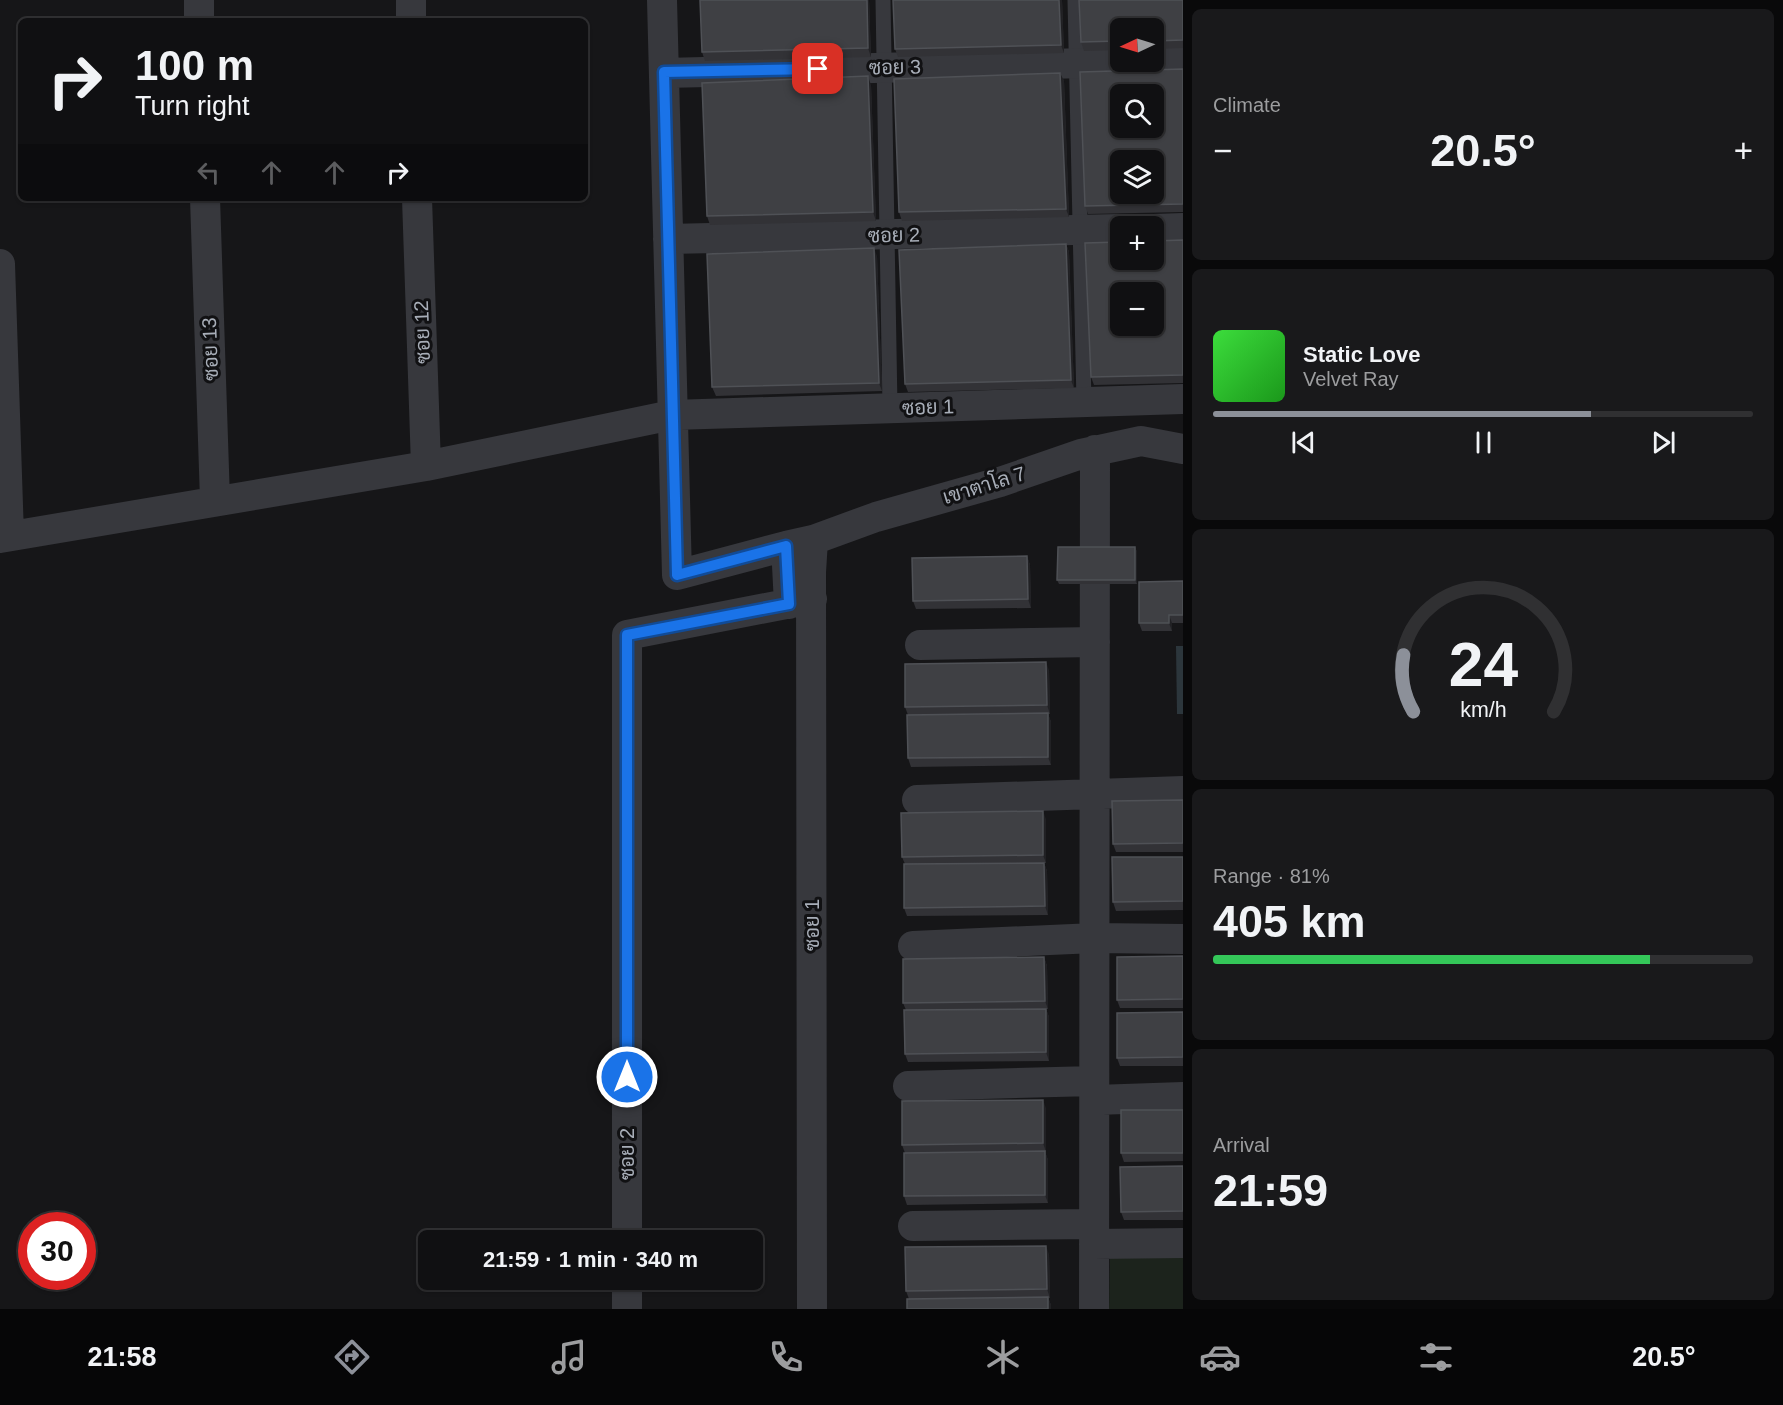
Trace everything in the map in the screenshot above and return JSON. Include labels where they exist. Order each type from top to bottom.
[{"type":"street","points":[[199,0],[199,18]]},
{"type":"street","points":[[411,0],[411,18]]},
{"type":"street","points":[[662,0],[672,415]]},
{"type":"street","points":[[1164,61],[1183,60]]},
{"type":"street","name":"ซอย 3","points":[[664,72],[1110,62]]},
{"type":"street","name":"ซอย 13","points":[[205,201],[215,500]]},
{"type":"street","name":"ซอย 12","points":[[417,201],[426,466]]},
{"type":"street","points":[[1164,229],[1183,228]]},
{"type":"street","name":"ซอย 2","points":[[668,239],[1110,229]]},
{"type":"street","points":[[0,264],[5,537]]},
{"type":"street","name":"ซอย 1","points":[[5,537],[426,466],[672,415],[1183,399]]},
{"type":"street","name":"เขาตาโล 7","points":[[672,415],[677,575],[800,543],[876,517],[1000,482],[1095,450],[1141,441],[1183,449]]},
{"type":"street","points":[[1094,1309],[1095,450]]},
{"type":"street","name":"ซอย 1","points":[[800,543],[812,1309]]},
{"type":"street","name":"ซอย 2","points":[[627,1230],[627,635],[801,602]]},
{"type":"street","points":[[920,645],[1095,642]]},
{"type":"street","points":[[917,800],[1183,791]]},
{"type":"street","points":[[913,946],[1095,938],[1183,939]]},
{"type":"street","points":[[908,1086],[1094,1091],[1183,1097]]},
{"type":"street","points":[[913,1226],[1094,1234],[1183,1243]]},
{"type":"street","points":[[627,1290],[627,1309]]},
{"type":"lane","points":[[883,0],[890,408]]},
{"type":"lane","points":[[1075,0],[1084,402]]},
{"type":"shaded area","points":[[1176,646],[1183,646],[1183,714],[1177,714]]},
{"type":"shaded area","points":[[1110,1258],[1183,1258],[1183,1309],[1109,1309]]},
{"type":"building","points":[[700,0],[867,0],[868,48],[702,52]]},
{"type":"building","points":[[893,0],[1059,0],[1061,45],[895,49]]},
{"type":"building","points":[[1079,0],[1183,0],[1183,40],[1164,41],[1164,18],[1110,18],[1110,41],[1081,42]]},
{"type":"building","points":[[1183,69],[1183,204],[1085,206],[1080,72],[1164,72],[1164,70]]},
{"type":"building","points":[[1060,73],[1066,209],[899,212],[894,79]]},
{"type":"building","points":[[868,76],[873,212],[707,216],[702,83]]},
{"type":"building","points":[[1183,240],[1183,375],[1091,377],[1085,243],[1110,242],[1110,270],[1164,270],[1164,241]]},
{"type":"building","points":[[1066,244],[1071,380],[905,384],[899,250]]},
{"type":"building","points":[[874,248],[879,383],[712,387],[707,254]]},
{"type":"building","points":[[1058,547],[1135,547],[1135,580],[1057,580]]},
{"type":"building","points":[[1027,556],[1028,599],[913,601],[912,558]]},
{"type":"building","points":[[1183,581],[1183,615],[1169,615],[1169,623],[1139,623],[1139,582]]},
{"type":"building","points":[[1046,662],[1047,705],[905,707],[905,664]]},
{"type":"building","points":[[1048,713],[1048,757],[908,758],[907,715]]},
{"type":"building","points":[[1183,800],[1183,843],[1113,844],[1112,801]]},
{"type":"building","points":[[1043,811],[1043,855],[902,857],[901,813]]},
{"type":"building","points":[[1112,857],[1183,857],[1183,901],[1113,902]]},
{"type":"building","points":[[1044,863],[1045,906],[904,908],[904,864]]},
{"type":"building","points":[[1183,956],[1183,999],[1117,1000],[1117,957]]},
{"type":"building","points":[[1044,957],[1045,1001],[903,1003],[903,959]]},
{"type":"building","points":[[1046,1009],[1046,1052],[905,1054],[904,1010]]},
{"type":"building","points":[[1183,1012],[1183,1057],[1117,1058],[1117,1013]]},
{"type":"building","points":[[1043,1100],[1043,1143],[902,1145],[902,1101]]},
{"type":"building","points":[[1121,1110],[1183,1110],[1183,1153],[1121,1153]]},
{"type":"building","points":[[1045,1151],[1045,1195],[904,1196],[904,1153]]},
{"type":"building","points":[[1183,1166],[1183,1211],[1121,1212],[1120,1167]]},
{"type":"building","points":[[1046,1246],[1047,1289],[906,1291],[905,1247]]},
{"type":"building","points":[[1048,1297],[1048,1309],[907,1309],[907,1299]]},
{"type":"route","points":[[627,1077],[627,635],[789,604],[786,546],[677,575],[664,72],[818,69]]}]
